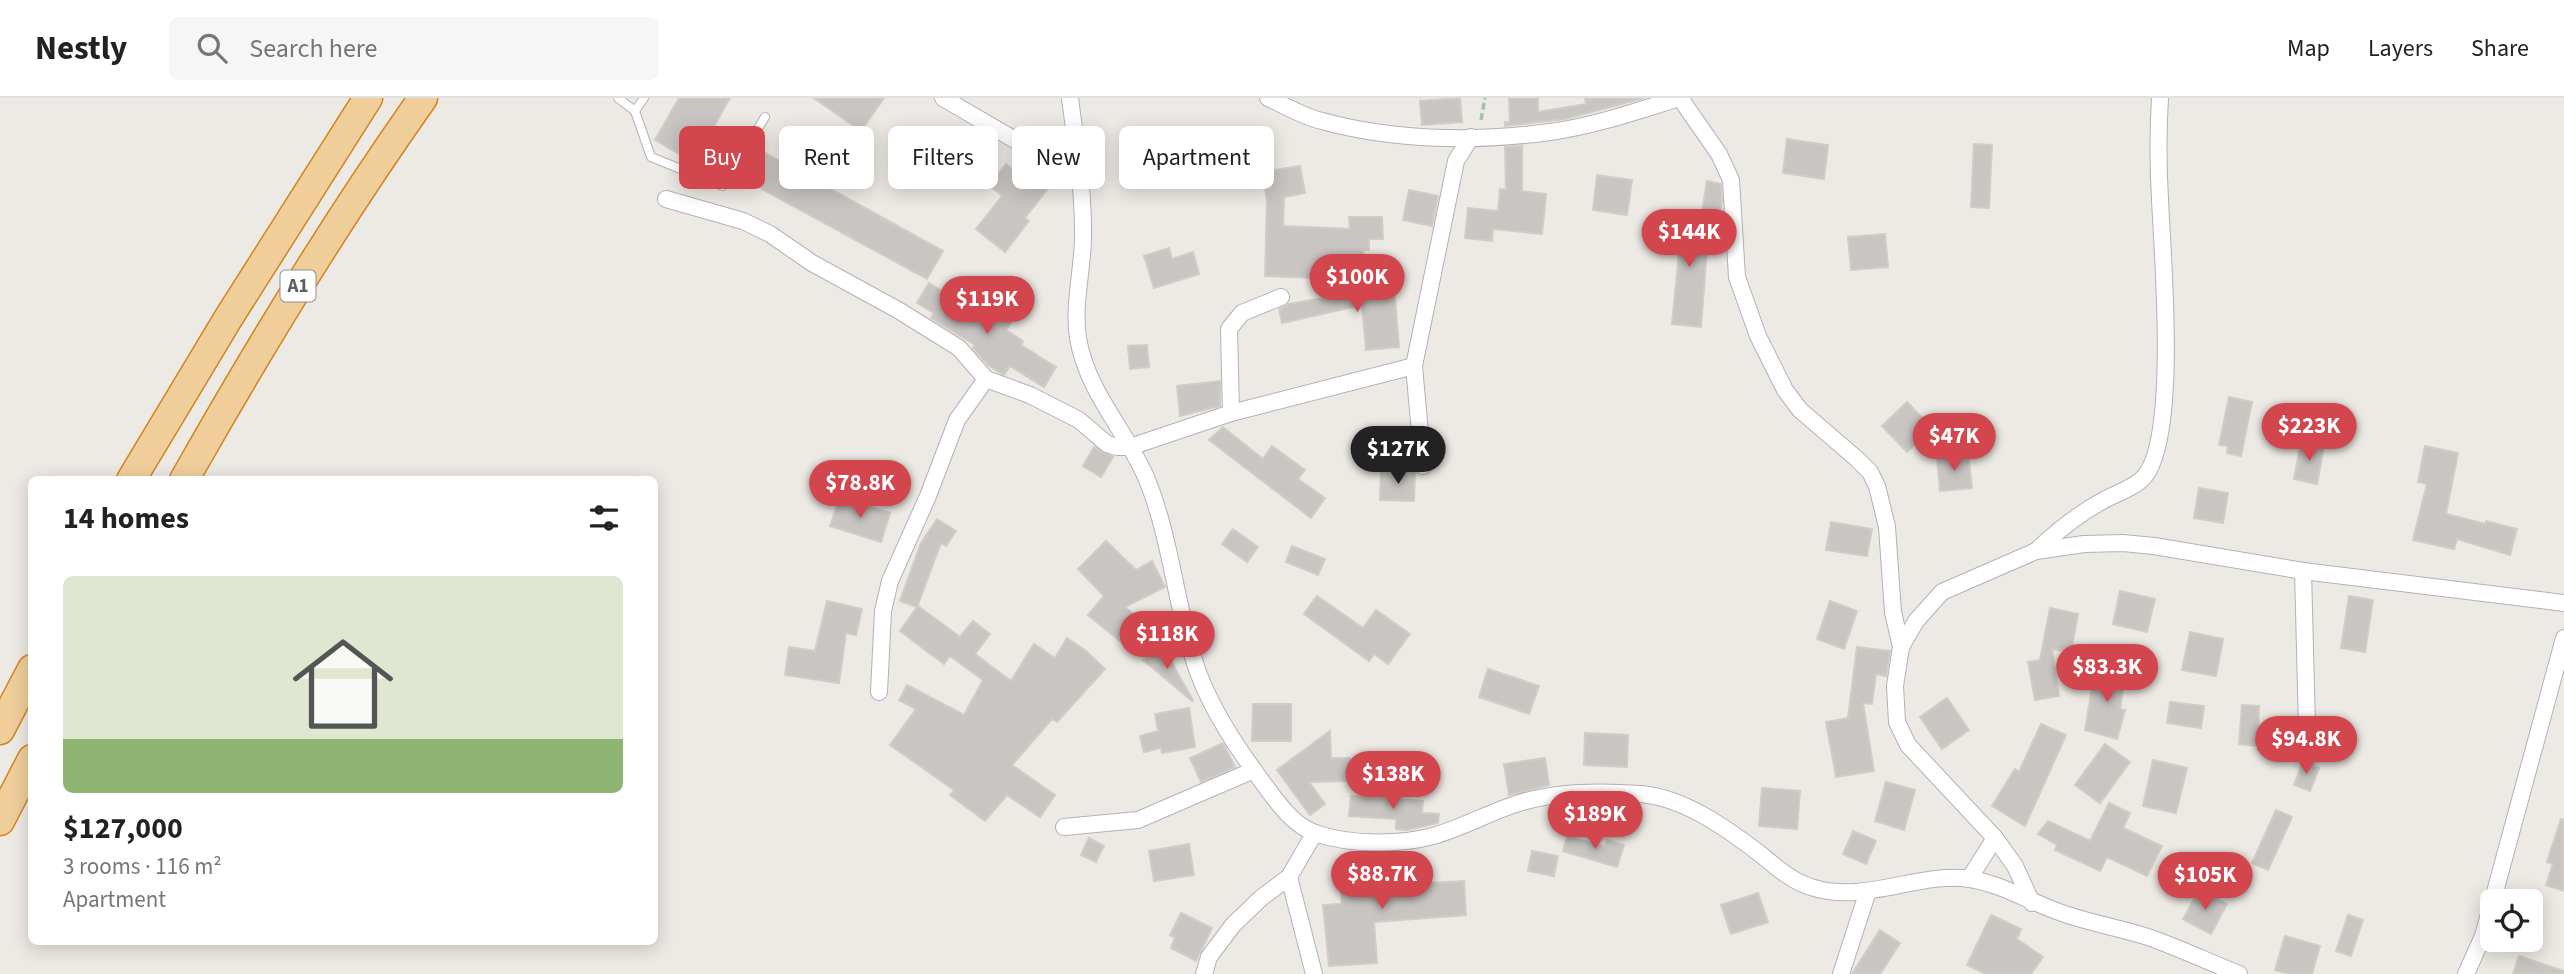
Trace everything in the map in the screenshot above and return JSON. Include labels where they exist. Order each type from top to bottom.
[{"type":"highway","name":"A1","points":[[133,476],[368,98]]},
{"type":"highway","name":"A1","points":[[186,476],[245,372],[353,197],[423,98]]},
{"type":"highway","points":[[0,730],[28,677]]},
{"type":"highway","points":[[0,821],[28,767]]},
{"type":"street","points":[[943,98],[1012,139]]},
{"type":"street","points":[[1070,98],[1073,126]]},
{"type":"street","points":[[1268,98],[1320,121],[1387,135],[1471,137],[1551,132],[1620,116],[1680,98],[1719,154],[1731,180],[1737,277],[1754,326],[1785,390],[1800,410],[1870,472],[1877,486],[1886,518],[1893,612],[1901,647],[1895,706],[1897,722],[1909,745],[1995,838],[2015,866],[2032,903]]},
{"type":"street","points":[[2036,551],[2064,525],[2141,480],[2152,465],[2160,445],[2165,386],[2164,285],[2159,195],[2160,98]]},
{"type":"street","points":[[1423,466],[1414,366],[1456,161],[1471,137]]},
{"type":"street","points":[[1079,189],[1083,239],[1077,335],[1083,358],[1101,402],[1130,447],[1149,484],[1163,528],[1199,675],[1213,706],[1254,770],[1290,818],[1314,834],[1342,839],[1397,841],[1433,836],[1518,803],[1552,796],[1646,794],[1676,802],[1702,816],[1739,838],[1792,878],[1811,887],[1835,892],[1868,891],[1933,880],[1969,879],[2002,888],[2032,903],[2151,938],[2239,974]]},
{"type":"street","points":[[666,199],[743,221],[770,234],[812,263],[898,310],[959,348],[986,379],[1030,395],[1079,420],[1107,444],[1130,447],[1231,412],[1414,366]]},
{"type":"street","points":[[1231,412],[1229,329],[1242,313],[1281,297]]},
{"type":"street","points":[[879,692],[883,611],[890,581],[928,496],[957,420],[986,379]]},
{"type":"street","points":[[1901,647],[1916,621],[1942,592],[2036,551],[2084,544],[2123,543],[2303,571],[2564,603]]},
{"type":"street","points":[[2303,571],[2307,727]]},
{"type":"street","points":[[2466,974],[2483,936],[2564,638]]},
{"type":"street","points":[[1064,827],[1138,820],[1254,770]]},
{"type":"street","points":[[1204,974],[1209,957],[1233,925],[1261,898],[1289,877],[1314,834]]},
{"type":"street","points":[[1969,879],[1995,838]]},
{"type":"street","points":[[1289,877],[1314,974]]},
{"type":"street","points":[[1841,974],[1868,891]]},
{"type":"lane","points":[[618,98],[635,111],[651,157],[723,186],[765,117]]},
{"type":"lane","points":[[635,111],[645,98]]},
{"type":"lane","points":[[133,476],[211,328]]},
{"type":"lane","points":[[192,476],[266,358]]},
{"type":"path","points":[[1471,137],[1481,124],[1485,98]]},
{"type":"building","points":[[679,98],[730,98],[714,126],[679,126],[679,154],[655,140]]},
{"type":"building","points":[[814,98],[884,98],[864,126],[854,126]]},
{"type":"building","points":[[1460,98],[1462,122],[1422,125],[1420,101]]},
{"type":"building","points":[[1509,98],[1538,98],[1538,112],[1586,104],[1585,98],[1644,98],[1565,119],[1505,126],[1505,122],[1510,122]]},
{"type":"building","points":[[1787,139],[1828,145],[1824,179],[1783,173]]},
{"type":"building","points":[[1974,144],[1992,145],[1989,208],[1971,207]]},
{"type":"building","points":[[1522,146],[1522,191],[1546,194],[1542,234],[1493,229],[1492,241],[1465,238],[1468,208],[1498,211],[1500,189],[1506,190],[1505,147]]},
{"type":"building","points":[[765,153],[779,161],[779,189],[830,189],[943,251],[927,279],[762,189],[765,189]]},
{"type":"building","points":[[1006,164],[1012,169],[1012,189],[1048,189],[1025,218],[1029,221],[1005,252],[976,229],[1002,196],[994,189],[998,189],[998,174]]},
{"type":"building","points":[[1300,166],[1305,193],[1284,197],[1283,226],[1350,229],[1349,217],[1382,217],[1383,239],[1369,239],[1369,250],[1363,250],[1370,280],[1265,276],[1265,189],[1274,189],[1274,170]]},
{"type":"building","points":[[1597,175],[1632,180],[1627,215],[1593,210]]},
{"type":"building","points":[[1707,181],[1721,184],[1722,202],[1718,222],[1701,219]]},
{"type":"building","points":[[1409,190],[1438,196],[1432,226],[1403,220]]},
{"type":"building","points":[[1665,220],[1709,222],[1701,327],[1672,324],[1680,242],[1664,242]]},
{"type":"building","points":[[1885,234],[1888,267],[1851,270],[1848,237]]},
{"type":"building","points":[[1169,248],[1172,259],[1193,252],[1199,274],[1154,288],[1144,256]]},
{"type":"building","points":[[929,283],[990,320],[998,308],[1014,318],[1006,330],[1023,341],[1021,345],[1056,367],[1044,387],[1010,366],[1004,375],[1002,374],[988,365],[973,348],[975,345],[931,318],[934,313],[917,303]]},
{"type":"building","points":[[1394,286],[1399,347],[1366,350],[1362,305],[1282,323],[1279,309],[1289,304]]},
{"type":"building","points":[[1147,345],[1149,367],[1130,369],[1128,346]]},
{"type":"building","points":[[1220,381],[1220,406],[1180,416],[1177,386]]},
{"type":"building","points":[[2229,397],[2252,402],[2241,456],[2227,453],[2228,446],[2219,445]]},
{"type":"building","points":[[1907,402],[1932,428],[1907,452],[1882,426]]},
{"type":"building","points":[[1223,427],[1263,459],[1272,446],[1305,470],[1298,479],[1325,498],[1311,518],[1209,440]]},
{"type":"building","points":[[2301,442],[2324,447],[2317,484],[2294,479]]},
{"type":"building","points":[[2425,446],[2458,453],[2446,514],[2517,529],[2510,555],[2457,539],[2454,549],[2413,540],[2427,484],[2418,482]]},
{"type":"building","points":[[1094,447],[1113,457],[1101,477],[1083,466]]},
{"type":"building","points":[[1968,454],[1972,488],[1940,491],[1937,457]]},
{"type":"building","points":[[1381,471],[1415,472],[1414,501],[1380,500]]},
{"type":"building","points":[[2199,488],[2228,493],[2223,523],[2194,518]]},
{"type":"building","points":[[840,497],[890,513],[881,542],[830,526]]},
{"type":"building","points":[[937,519],[956,531],[946,546],[941,543],[917,607],[900,601],[921,543]]},
{"type":"building","points":[[1831,522],[1872,529],[1867,556],[1826,550]]},
{"type":"building","points":[[1233,529],[1258,547],[1247,562],[1222,544]]},
{"type":"building","points":[[1106,541],[1136,570],[1152,561],[1165,587],[1125,607],[1144,623],[1125,645],[1088,615],[1104,596],[1078,569]]},
{"type":"building","points":[[1292,546],[1325,559],[1318,575],[1286,562]]},
{"type":"building","points":[[2120,591],[2155,599],[2147,632],[2113,624]]},
{"type":"building","points":[[1317,596],[1363,628],[1376,610],[1410,634],[1388,664],[1374,654],[1369,661],[1304,614]]},
{"type":"building","points":[[2349,596],[2373,600],[2365,652],[2341,648]]},
{"type":"building","points":[[827,601],[862,609],[856,635],[846,633],[839,683],[785,675],[789,647],[815,651]]},
{"type":"building","points":[[1830,601],[1857,611],[1844,649],[1817,639]]},
{"type":"building","points":[[918,606],[960,637],[973,621],[990,634],[975,654],[1011,681],[1034,644],[1055,658],[1067,638],[1105,669],[1057,722],[1052,719],[1012,765],[1055,795],[1040,817],[1007,795],[985,821],[950,795],[954,790],[890,745],[916,709],[899,700],[907,685],[964,715],[983,680],[950,656],[944,664],[900,631]]},
{"type":"building","points":[[2050,608],[2078,614],[2071,652],[2052,649],[2059,696],[2035,700],[2028,662],[2040,660]]},
{"type":"building","points":[[2190,632],[2223,639],[2216,676],[2182,670]]},
{"type":"building","points":[[1857,647],[1890,651],[1886,676],[1876,674],[1872,704],[1863,703],[1874,771],[1836,777],[1826,722],[1848,718]]},
{"type":"building","points":[[1164,649],[1193,700],[1192,701],[1143,660]]},
{"type":"building","points":[[2108,665],[2126,668],[2120,709],[2125,710],[2117,739],[2085,730],[2093,682],[2104,683]]},
{"type":"building","points":[[1488,669],[1539,686],[1529,714],[1479,697]]},
{"type":"building","points":[[1947,698],[1969,730],[1942,749],[1920,717]]},
{"type":"building","points":[[2170,702],[2204,706],[2201,728],[2167,723]]},
{"type":"building","points":[[1253,704],[1291,704],[1291,741],[1252,741]]},
{"type":"building","points":[[2242,705],[2259,706],[2258,729],[2300,736],[2297,756],[2239,744]]},
{"type":"building","points":[[1189,708],[1195,747],[1162,753],[1161,748],[1144,752],[1140,736],[1158,731],[1155,714]]},
{"type":"building","points":[[2041,724],[2066,735],[2025,826],[1992,806],[2015,769],[2019,772]]},
{"type":"building","points":[[1330,731],[1331,758],[1350,758],[1351,781],[1309,782],[1325,804],[1310,815],[1277,770]]},
{"type":"building","points":[[1585,733],[1628,735],[1627,767],[1584,765]]},
{"type":"building","points":[[1223,743],[1235,767],[1201,782],[1190,758]]},
{"type":"building","points":[[2105,744],[2130,762],[2100,803],[2075,785]]},
{"type":"building","points":[[1545,758],[1549,785],[1509,795],[1504,764]]},
{"type":"building","points":[[2153,760],[2187,768],[2176,813],[2143,806]]},
{"type":"building","points":[[2303,762],[2319,768],[2310,791],[2294,785]]},
{"type":"building","points":[[1886,782],[1915,790],[1904,830],[1875,821]]},
{"type":"building","points":[[1762,788],[1800,791],[1797,829],[1759,826]]},
{"type":"building","points":[[1351,796],[1423,801],[1422,813],[1439,814],[1438,823],[1407,830],[1396,829],[1396,819],[1349,816]]},
{"type":"building","points":[[2109,803],[2130,813],[2123,828],[2162,846],[2147,876],[2107,857],[2100,871],[2055,850],[2057,845],[2038,834],[2048,821],[2090,841]]},
{"type":"building","points":[[2276,810],[2292,817],[2268,870],[2252,863]]},
{"type":"building","points":[[2561,819],[2564,820],[2564,891],[2546,885],[2553,864],[2547,862]]},
{"type":"building","points":[[1853,831],[1876,841],[1866,864],[1843,854]]},
{"type":"building","points":[[1567,836],[1605,847],[1607,840],[1624,845],[1617,867],[1563,851]]},
{"type":"building","points":[[1089,838],[1104,846],[1096,862],[1081,855]]},
{"type":"building","points":[[1189,844],[1194,875],[1154,881],[1149,851]]},
{"type":"building","points":[[1532,851],[1558,856],[1554,876],[1528,871]]},
{"type":"building","points":[[1356,863],[1357,880],[1410,876],[1410,884],[1464,881],[1466,915],[1374,922],[1377,963],[1329,966],[1323,905],[1342,904],[1339,865]]},
{"type":"building","points":[[2199,890],[2227,904],[2211,934],[2183,919]]},
{"type":"building","points":[[1758,893],[1768,922],[1731,934],[1721,905]]},
{"type":"building","points":[[1181,913],[1212,928],[1196,961],[1171,948],[1175,938],[1170,935]]},
{"type":"building","points":[[1991,915],[2021,929],[2017,939],[2043,957],[2031,974],[1986,974],[1967,965]]},
{"type":"building","points":[[2348,915],[2363,920],[2351,956],[2336,951]]},
{"type":"building","points":[[1880,930],[1900,943],[1880,974],[1852,974]]},
{"type":"building","points":[[2285,936],[2320,946],[2312,974],[2290,974],[2275,970]]},
{"type":"building","points":[[2519,956],[2564,971],[2564,974],[2513,974]]}]
